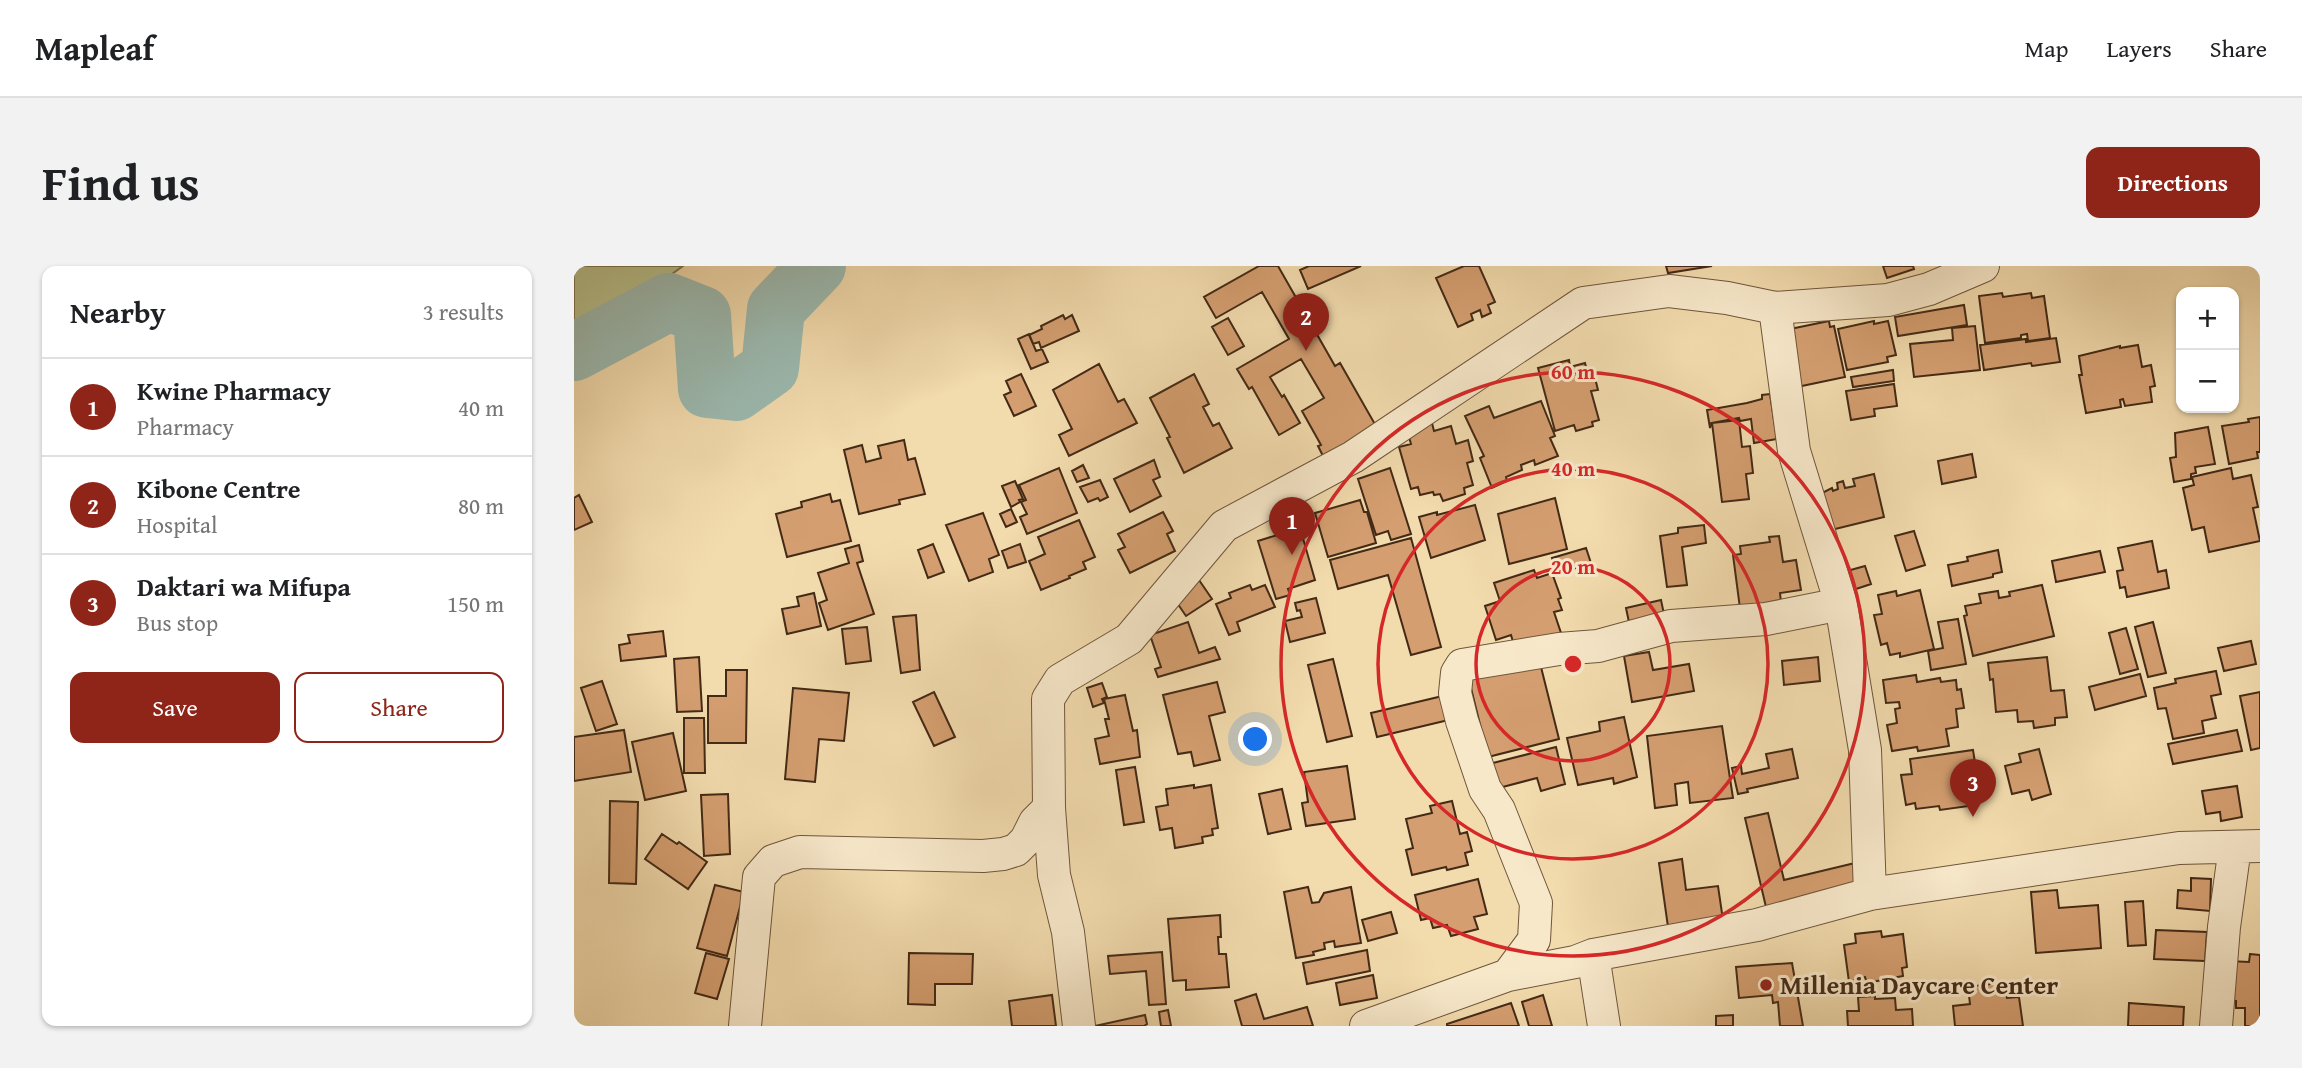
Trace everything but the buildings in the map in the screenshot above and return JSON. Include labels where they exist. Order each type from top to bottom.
[{"type":"street","points":[[1079,1026],[1068,932],[1054,875],[1049,808],[1048,699],[1060,680],[1129,639],[1224,526],[1353,457],[1583,303],[1669,291],[1727,298],[1775,309],[1888,300],[1929,289],[1983,266]]},
{"type":"street","points":[[1775,309],[1794,451],[1841,604],[1865,750],[1870,894]]},
{"type":"street","points":[[1508,975],[1534,940],[1536,902],[1499,810],[1485,789],[1462,721],[1455,693],[1457,673],[1462,665],[1559,649],[1598,646],[1671,626],[1766,619],[1841,604]]},
{"type":"street","points":[[745,1026],[759,877],[773,860],[800,852],[983,856],[1003,853],[1016,850],[1026,840],[1035,822],[1049,808]]},
{"type":"street","points":[[1366,1026],[1508,975],[1575,962],[1593,955],[1758,925],[1870,894],[2179,848],[2247,846],[2224,927],[2216,1026]]},
{"type":"street","points":[[1593,955],[1604,1026]]},
{"type":"green space","points":[[574,266],[683,266],[574,345]]},
{"type":"waterway","points":[[574,352],[669,302],[702,315],[707,389],[736,392],[770,368],[776,309],[817,266]]},
{"type":"place","name":"Kibone Centre","points":[[1306,351]]},
{"type":"place","name":"Kwine Pharmacy","points":[[1292,555]]},
{"type":"place","name":"Daktari wa Mifupa","points":[[1973,817]]},
{"type":"place","name":"Millenia Daycare Center","points":[[1766,985]]}]
